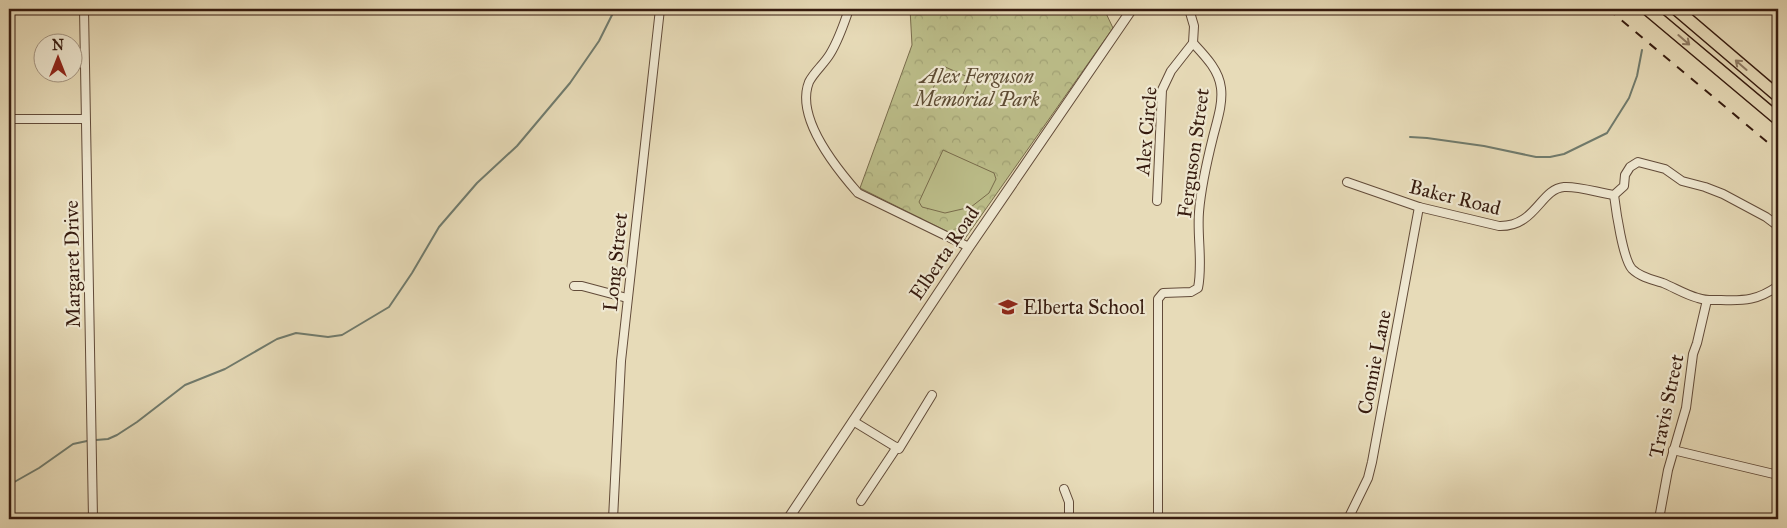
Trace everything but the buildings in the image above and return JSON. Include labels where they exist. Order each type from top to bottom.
[{"type":"main road","points":[[1646,9],[1778,119]]},
{"type":"main road","points":[[1676,9],[1778,96]]},
{"type":"street","name":"Margaret Drive","points":[[84,9],[93,519]]},
{"type":"street","name":"Long Street","points":[[613,519],[619,388],[626,298],[660,9]]},
{"type":"street","points":[[849,9],[830,54],[810,81],[807,92],[810,119],[821,144],[858,192],[969,247]]},
{"type":"street","name":"Elberta Road","points":[[788,519],[969,247],[1132,9]]},
{"type":"street","points":[[1189,9],[1194,26],[1193,43]]},
{"type":"street","name":"Alex Circle","points":[[1157,201],[1162,90],[1171,71],[1193,43]]},
{"type":"street","name":"Ferguson Street","points":[[1158,519],[1158,299],[1163,293],[1191,292],[1198,288],[1200,264],[1199,211],[1203,183],[1221,102],[1221,88],[1218,76],[1213,66],[1193,43]]},
{"type":"street","points":[[9,119],[85,119]]},
{"type":"street","points":[[1778,226],[1766,217],[1723,194],[1682,181],[1665,170],[1638,162],[1630,167],[1625,176],[1624,186],[1614,196],[1618,225],[1626,256],[1632,269],[1644,277],[1685,294],[1707,300],[1751,300],[1778,286]]},
{"type":"street","name":"Baker Road","points":[[1348,182],[1419,207],[1500,226],[1519,224],[1555,190],[1564,187],[1614,196]]},
{"type":"street","name":"Connie Lane","points":[[1348,519],[1368,478],[1372,462],[1419,207]]},
{"type":"street","points":[[574,286],[582,286],[626,298]]},
{"type":"street","name":"Travis Street","points":[[1659,519],[1674,450],[1686,408],[1693,354],[1707,300]]},
{"type":"street","points":[[853,421],[899,449],[932,395]]},
{"type":"street","points":[[861,501],[897,447]]},
{"type":"street","points":[[1674,450],[1778,475]]},
{"type":"street","points":[[1064,489],[1069,502],[1069,519]]},
{"type":"green space","points":[[475,9],[534,9],[534,12],[475,12]]},
{"type":"green space","name":"Alex Ferguson Memorial Park","points":[[910,9],[1104,9],[1113,28],[964,240],[860,188],[912,45]]},
{"type":"green space","points":[[943,66],[970,78],[958,105],[931,93]]},
{"type":"green space","points":[[943,150],[994,173],[996,179],[989,193],[971,207],[945,213],[922,207],[919,202]]},
{"type":"waterway","points":[[96,440],[108,439],[117,435],[185,385],[225,369],[277,339],[296,333],[328,337],[342,335],[389,307],[439,227],[477,183],[517,146],[570,83],[599,41],[615,9]]},
{"type":"waterway","points":[[1410,137],[1484,146],[1536,157],[1564,154],[1607,133],[1629,98],[1637,76],[1642,50]]},
{"type":"waterway","points":[[9,485],[39,468],[73,444],[87,441]]},
{"type":"railway","points":[[1608,9],[1778,151]]},
{"type":"place","name":"Elberta School","points":[[1008,307]]}]
